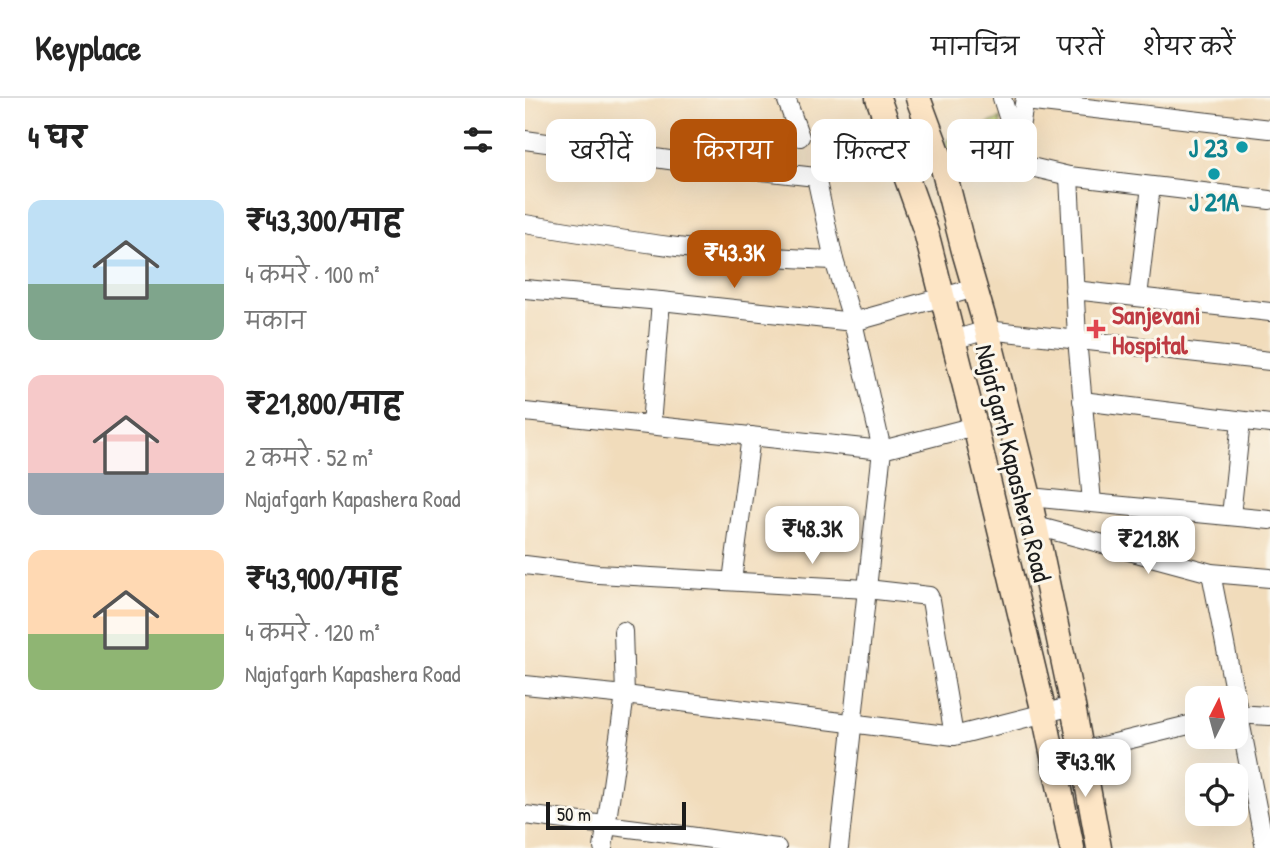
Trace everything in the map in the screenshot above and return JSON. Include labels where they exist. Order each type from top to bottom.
[{"type":"main road","name":"Najafgarh Kapashera Road","points":[[879,98],[886,119]]},
{"type":"main road","name":"Najafgarh Kapashera Road","points":[[918,98],[941,160],[1029,496],[1082,751],[1099,848]]},
{"type":"main road","name":"Najafgarh Kapashera Road","points":[[909,182],[926,232],[975,426],[1044,713],[1072,848]]},
{"type":"street","points":[[786,98],[800,137]]},
{"type":"street","points":[[1002,98],[1009,119]]},
{"type":"street","points":[[1022,119],[1025,100],[1270,129]]},
{"type":"street","points":[[525,140],[817,178],[834,260],[853,322],[882,450],[839,848]]},
{"type":"street","points":[[933,162],[947,160]]},
{"type":"street","points":[[1037,168],[1069,176],[1270,200]]},
{"type":"street","points":[[1069,176],[1077,340],[1092,502]]},
{"type":"street","points":[[1138,297],[1151,186]]},
{"type":"street","points":[[525,224],[723,253],[834,260]]},
{"type":"street","points":[[525,289],[853,322],[975,288]]},
{"type":"street","points":[[1074,290],[1270,312]]},
{"type":"street","points":[[652,425],[661,301]]},
{"type":"street","points":[[953,340],[987,330],[1270,361]]},
{"type":"street","points":[[1082,401],[1270,424]]},
{"type":"street","points":[[525,412],[882,450],[975,426]]},
{"type":"street","points":[[1231,516],[1241,421]]},
{"type":"street","points":[[733,581],[751,436]]},
{"type":"street","points":[[1029,496],[1270,520]]},
{"type":"street","points":[[1036,526],[1210,572],[1270,578]]},
{"type":"street","points":[[525,565],[598,574],[867,589],[929,596],[954,736]]},
{"type":"street","points":[[1210,572],[1232,686]]},
{"type":"street","points":[[603,848],[625,695],[624,631]]},
{"type":"street","points":[[525,685],[954,736],[1073,706]]},
{"type":"street","points":[[1248,714],[1270,716]]},
{"type":"street","points":[[1054,760],[1185,726]]},
{"type":"street","points":[[1245,749],[1267,848]]},
{"type":"street","points":[[525,816],[589,822],[777,848]]},
{"type":"place","name":"J 23","points":[[1242,147]]},
{"type":"place","name":"J 21A","points":[[1214,174]]},
{"type":"place","name":"Sanjevani Hospital","points":[[1096,329]]}]
